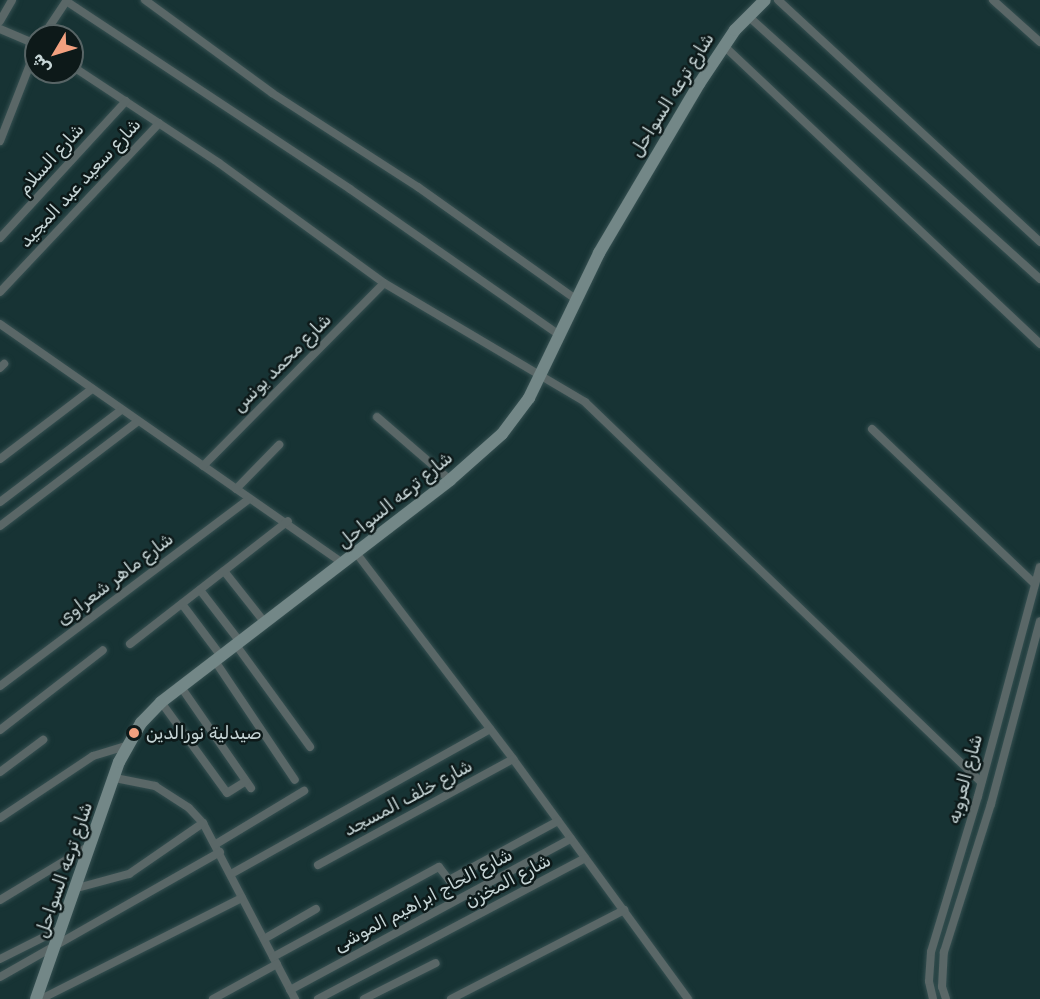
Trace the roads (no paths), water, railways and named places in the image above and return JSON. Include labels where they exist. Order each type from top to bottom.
[{"type":"main road","name":"شارع ترعه السواحل","points":[[39,999],[125,746],[161,702],[357,554],[450,480],[502,434],[525,405],[558,334],[619,216],[723,45],[765,0]]},
{"type":"street","points":[[0,21],[12,0]]},
{"type":"street","points":[[145,0],[272,93],[418,187],[577,300]]},
{"type":"street","points":[[778,0],[1040,242]]},
{"type":"street","points":[[993,0],[1040,42]]},
{"type":"street","points":[[52,24],[66,1],[350,189],[558,334]]},
{"type":"street","points":[[748,16],[1040,279]]},
{"type":"street","points":[[0,29],[24,39]]},
{"type":"street","points":[[723,45],[1040,344]]},
{"type":"street","points":[[84,74],[159,123],[384,282],[585,402],[981,782]]},
{"type":"street","points":[[0,141],[24,80]]},
{"type":"street","name":"شارع السلام","points":[[0,238],[126,101]]},
{"type":"street","name":"شارع سعيد عبد المجيد","points":[[0,292],[159,123]]},
{"type":"street","name":"شارع محمد يونس","points":[[203,466],[384,282]]},
{"type":"street","points":[[0,324],[249,499],[288,521],[344,564]]},
{"type":"street","points":[[0,459],[92,389]]},
{"type":"street","points":[[0,502],[121,410]]},
{"type":"street","points":[[377,417],[450,480]]},
{"type":"street","points":[[0,526],[137,422]]},
{"type":"street","points":[[872,429],[1035,584]]},
{"type":"street","points":[[236,489],[279,445]]},
{"type":"street","name":"شارع ماهر شعراوى","points":[[0,686],[249,499]]},
{"type":"street","points":[[130,644],[288,521]]},
{"type":"street","points":[[357,554],[513,759],[688,999]]},
{"type":"street","name":"شارع العروبه","points":[[933,999],[929,981],[931,952],[978,796],[1040,567]]},
{"type":"street","points":[[224,571],[265,623]]},
{"type":"street","points":[[200,590],[310,747]]},
{"type":"street","points":[[182,604],[295,780]]},
{"type":"street","name":"شارع العروبه","points":[[946,999],[942,987],[944,952],[991,804],[1040,621]]},
{"type":"street","points":[[0,729],[103,650]]},
{"type":"street","points":[[161,702],[227,793],[249,785],[181,687]]},
{"type":"street","points":[[231,874],[490,729]]},
{"type":"street","points":[[0,772],[43,740]]},
{"type":"street","points":[[2,812],[93,756],[125,746]]},
{"type":"street","name":"شارع خلف المسجد","points":[[318,865],[513,759]]},
{"type":"street","points":[[115,778],[155,786],[181,802],[203,823],[295,999]]},
{"type":"street","points":[[0,977],[55,948],[218,848],[304,791]]},
{"type":"street","points":[[978,796],[991,804]]},
{"type":"street","points":[[213,999],[275,960],[439,867],[449,880],[558,821]]},
{"type":"street","points":[[77,888],[129,874],[203,823]]},
{"type":"street","name":"شارع الحاج ابراهيم الموشى","points":[[290,990],[571,839]]},
{"type":"street","points":[[0,900],[92,844]]},
{"type":"street","name":"شارع المخزن","points":[[318,999],[585,858]]},
{"type":"street","points":[[39,999],[242,898]]},
{"type":"street","points":[[264,939],[316,909]]},
{"type":"street","points":[[451,999],[624,910]]},
{"type":"street","points":[[0,959],[63,927]]},
{"type":"street","points":[[364,999],[436,963]]},
{"type":"place","name":"صيدلية نورالدين","points":[[134,733]]}]
